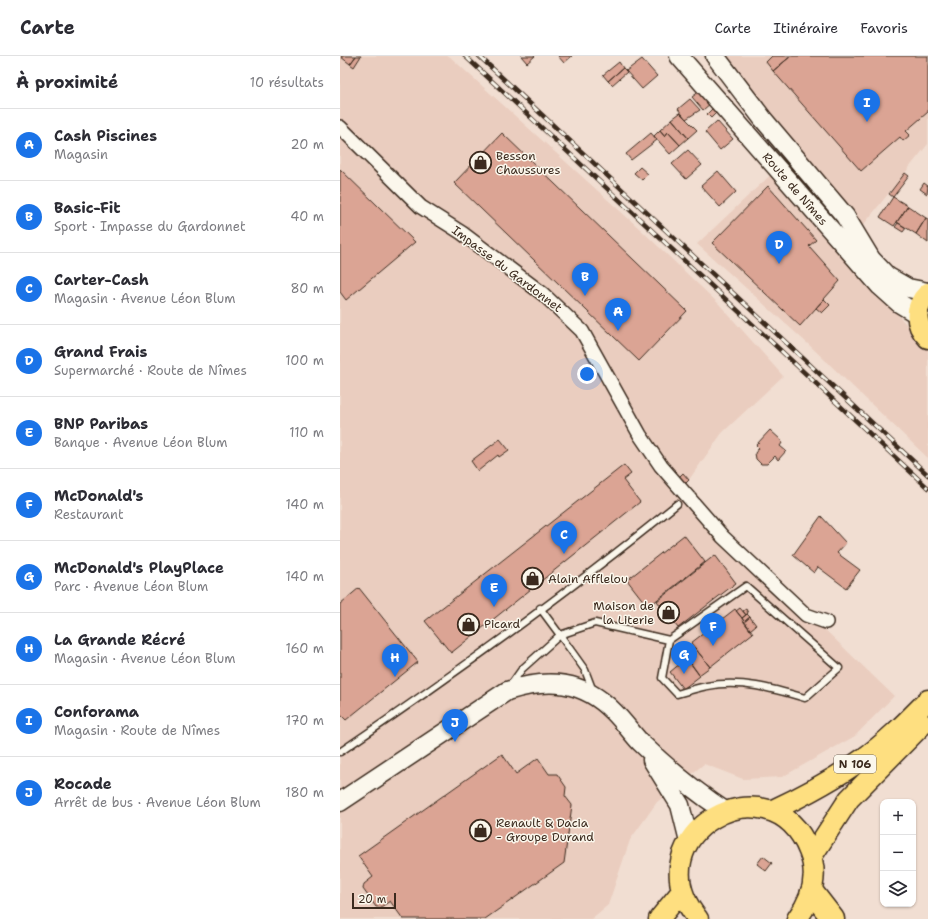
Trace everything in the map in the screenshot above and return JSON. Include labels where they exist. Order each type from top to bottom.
[{"type":"highway","points":[[812,892],[833,919]]},
{"type":"main road","name":"Route de Nîmes","points":[[679,56],[880,286],[899,303],[917,314]]},
{"type":"main road","name":"Route de Nîmes","points":[[715,56],[763,119],[846,216],[871,259],[887,276],[908,288],[928,293]]},
{"type":"main road","points":[[928,293],[918,306],[917,314],[918,324],[928,338]]},
{"type":"main road","points":[[340,802],[507,691],[528,684],[549,682],[574,687],[594,695],[614,711],[640,741],[698,794],[725,811]]},
{"type":"main road","name":"N 106","points":[[771,812],[816,789],[865,757],[897,731],[928,700]]},
{"type":"main road","name":"N 106","points":[[812,856],[849,799],[928,718]]},
{"type":"main road","points":[[640,741],[680,805],[689,841]]},
{"type":"main road","points":[[698,919],[690,909],[682,891],[680,874],[682,862],[689,841],[699,828],[711,818],[725,811],[740,808],[756,808],[771,812],[785,819],[797,829],[806,842],[812,856],[814,868],[812,892],[806,906],[796,919]]},
{"type":"main road","points":[[659,919],[682,891]]},
{"type":"street","name":"Impasse du Gardonnet","points":[[340,127],[421,207],[462,233],[543,294],[582,331],[640,435],[662,466],[722,537],[806,615],[826,622]]},
{"type":"lane","points":[[340,752],[620,551],[677,504]]},
{"type":"lane","points":[[507,691],[522,669],[560,635],[594,623],[669,640],[746,586],[839,668],[805,698],[764,687],[738,684],[708,686],[677,694],[662,678],[669,640]]},
{"type":"lane","points":[[540,608],[585,670],[594,695]]},
{"type":"shaded area","points":[[340,56],[449,56],[640,229],[719,304],[783,376],[722,433],[681,491],[894,696],[855,736],[782,777],[743,779],[704,764],[657,802],[630,840],[608,905],[591,919],[340,919]]},
{"type":"shaded area","points":[[718,56],[928,56],[928,144],[841,253],[928,348],[928,458],[807,343],[697,244],[796,151]]},
{"type":"building","points":[[356,56],[350,64],[341,57]]},
{"type":"building","points":[[356,56],[361,56],[354,67],[350,64]]},
{"type":"building","points":[[521,56],[535,56],[527,63]]},
{"type":"building","points":[[558,56],[572,56],[564,63]]},
{"type":"building","points":[[772,56],[791,56],[773,71],[766,62]]},
{"type":"building","points":[[791,56],[928,56],[928,112],[906,131],[910,135],[903,141],[900,137],[861,171],[773,71]]},
{"type":"building","points":[[642,59],[657,76],[642,89],[626,71]]},
{"type":"building","points":[[619,62],[623,68],[608,81],[603,75]]},
{"type":"building","points":[[623,68],[627,72],[612,85],[608,81]]},
{"type":"building","points":[[700,91],[711,103],[703,110],[692,97]]},
{"type":"building","points":[[690,99],[700,110],[686,119],[678,109]]},
{"type":"building","points":[[714,107],[718,111],[711,118],[707,114]]},
{"type":"building","points":[[680,113],[697,130],[688,138],[672,119]]},
{"type":"building","points":[[672,119],[688,138],[680,145],[668,132],[665,136],[660,130]]},
{"type":"building","points":[[717,121],[733,139],[720,150],[705,132]]},
{"type":"building","points":[[660,130],[665,136],[668,132],[680,145],[670,154],[654,136]]},
{"type":"building","points":[[502,133],[687,311],[639,361],[454,183]]},
{"type":"building","points":[[651,133],[657,140],[631,160],[626,154]]},
{"type":"building","points":[[688,150],[702,165],[686,179],[672,164]]},
{"type":"building","points":[[640,167],[648,174],[642,180],[634,173]]},
{"type":"building","points":[[340,169],[415,242],[346,300],[340,292]]},
{"type":"building","points":[[718,171],[736,192],[720,207],[701,186]]},
{"type":"building","points":[[905,173],[909,176],[893,197],[889,194]]},
{"type":"building","points":[[924,183],[928,186],[927,194],[920,189]]},
{"type":"building","points":[[768,186],[816,240],[809,246],[840,281],[800,326],[712,243]]},
{"type":"building","points":[[893,197],[908,206],[894,226],[880,217]]},
{"type":"building","points":[[908,206],[926,218],[916,234],[897,222]]},
{"type":"building","points":[[926,218],[928,219],[928,243],[916,234]]},
{"type":"building","points":[[898,223],[906,228],[903,232],[895,227]]},
{"type":"building","points":[[824,299],[830,305],[822,313],[816,308]]},
{"type":"building","points":[[770,430],[781,440],[782,443],[780,446],[786,451],[778,460],[775,456],[767,464],[761,464],[756,459],[755,453],[759,448],[756,445]]},
{"type":"building","points":[[500,439],[509,450],[499,457],[498,455],[478,471],[471,461]]},
{"type":"building","points":[[624,465],[631,474],[623,480],[640,502],[451,653],[425,621]]},
{"type":"building","points":[[683,473],[689,480],[684,485],[678,478]]},
{"type":"building","points":[[821,516],[846,543],[837,553],[860,570],[846,588],[818,567],[814,573],[793,555]]},
{"type":"building","points":[[684,535],[705,562],[648,607],[627,580]]},
{"type":"building","points":[[715,555],[736,583],[678,628],[657,601]]},
{"type":"building","points":[[359,588],[418,662],[346,720],[340,714],[340,604]]},
{"type":"building","points":[[740,608],[746,615],[742,618],[736,611]]},
{"type":"building","points":[[735,609],[753,633],[710,667],[691,643]]},
{"type":"building","points":[[746,609],[748,613],[746,615],[743,611]]},
{"type":"building","points":[[747,614],[750,617],[744,622],[742,618]]},
{"type":"building","points":[[750,617],[756,625],[750,630],[744,622]]},
{"type":"building","points":[[695,648],[710,667],[699,675],[685,656]]},
{"type":"building","points":[[687,658],[700,676],[683,689],[670,672]]},
{"type":"building","name":"Renault & Dacia - Groupe Durand","points":[[502,754],[516,774],[538,758],[549,774],[557,774],[566,787],[565,796],[572,805],[564,863],[485,919],[403,919],[390,901],[381,907],[376,907],[363,889],[364,884],[373,877],[358,856]]},
{"type":"building","points":[[763,856],[772,863],[766,871],[757,864]]},
{"type":"railway","points":[[465,56],[928,488]]},
{"type":"railway","points":[[479,56],[928,475]]},
{"type":"place","name":"Conforama","points":[[867,122]]},
{"type":"place","name":"Besson Chaussures","points":[[481,163]]},
{"type":"place","name":"Grand Frais","points":[[779,264]]},
{"type":"place","name":"Basic-Fit","points":[[585,296]]},
{"type":"place","name":"Cash Piscines","points":[[618,331]]},
{"type":"place","name":"Carter-Cash","points":[[564,554]]},
{"type":"place","name":"Alain Afflelou","points":[[532,579]]},
{"type":"place","name":"BNP Paribas","points":[[494,607]]},
{"type":"place","name":"Maison de la Literie","points":[[669,613]]},
{"type":"place","name":"Picard","points":[[468,624]]},
{"type":"place","name":"McDonald's","points":[[713,646]]},
{"type":"place","name":"McDonald's PlayPlace","points":[[684,674]]},
{"type":"place","name":"La Grande Récré","points":[[395,677]]},
{"type":"place","name":"Rocade","points":[[455,742]]},
{"type":"place","name":"Renault & Dacia - Groupe Durand","points":[[481,830]]}]
